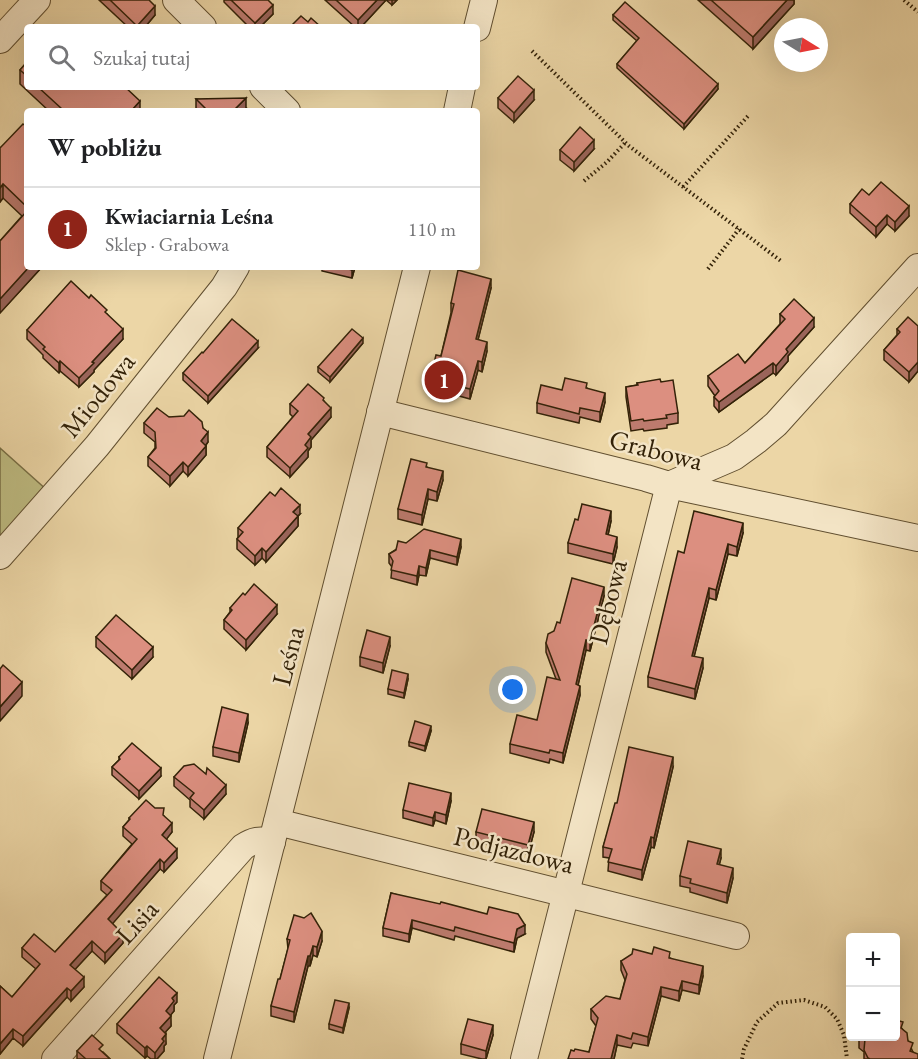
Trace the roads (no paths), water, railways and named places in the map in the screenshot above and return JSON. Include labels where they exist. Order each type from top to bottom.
[{"type":"street","points":[[0,40],[38,0]]},
{"type":"street","points":[[176,0],[200,24]]},
{"type":"street","points":[[478,24],[484,0]]},
{"type":"street","points":[[266,90],[284,108]]},
{"type":"street","points":[[458,108],[461,90]]},
{"type":"street","points":[[669,485],[734,457],[776,424],[918,267]]},
{"type":"street","name":"Miodowa","points":[[0,556],[98,446],[234,270]]},
{"type":"street","name":"Leśna","points":[[217,1059],[416,270]]},
{"type":"street","name":"Grabowa","points":[[380,412],[669,485],[918,538]]},
{"type":"street","name":"Dębowa","points":[[524,1059],[669,485]]},
{"type":"street","name":"Podjazdowa","points":[[274,832],[565,894],[736,936]]},
{"type":"street","name":"Lisia","points":[[56,1059],[237,854],[251,841],[274,832]]},
{"type":"place","name":"Kwiaciarnia Leśna","points":[[444,380]]}]
